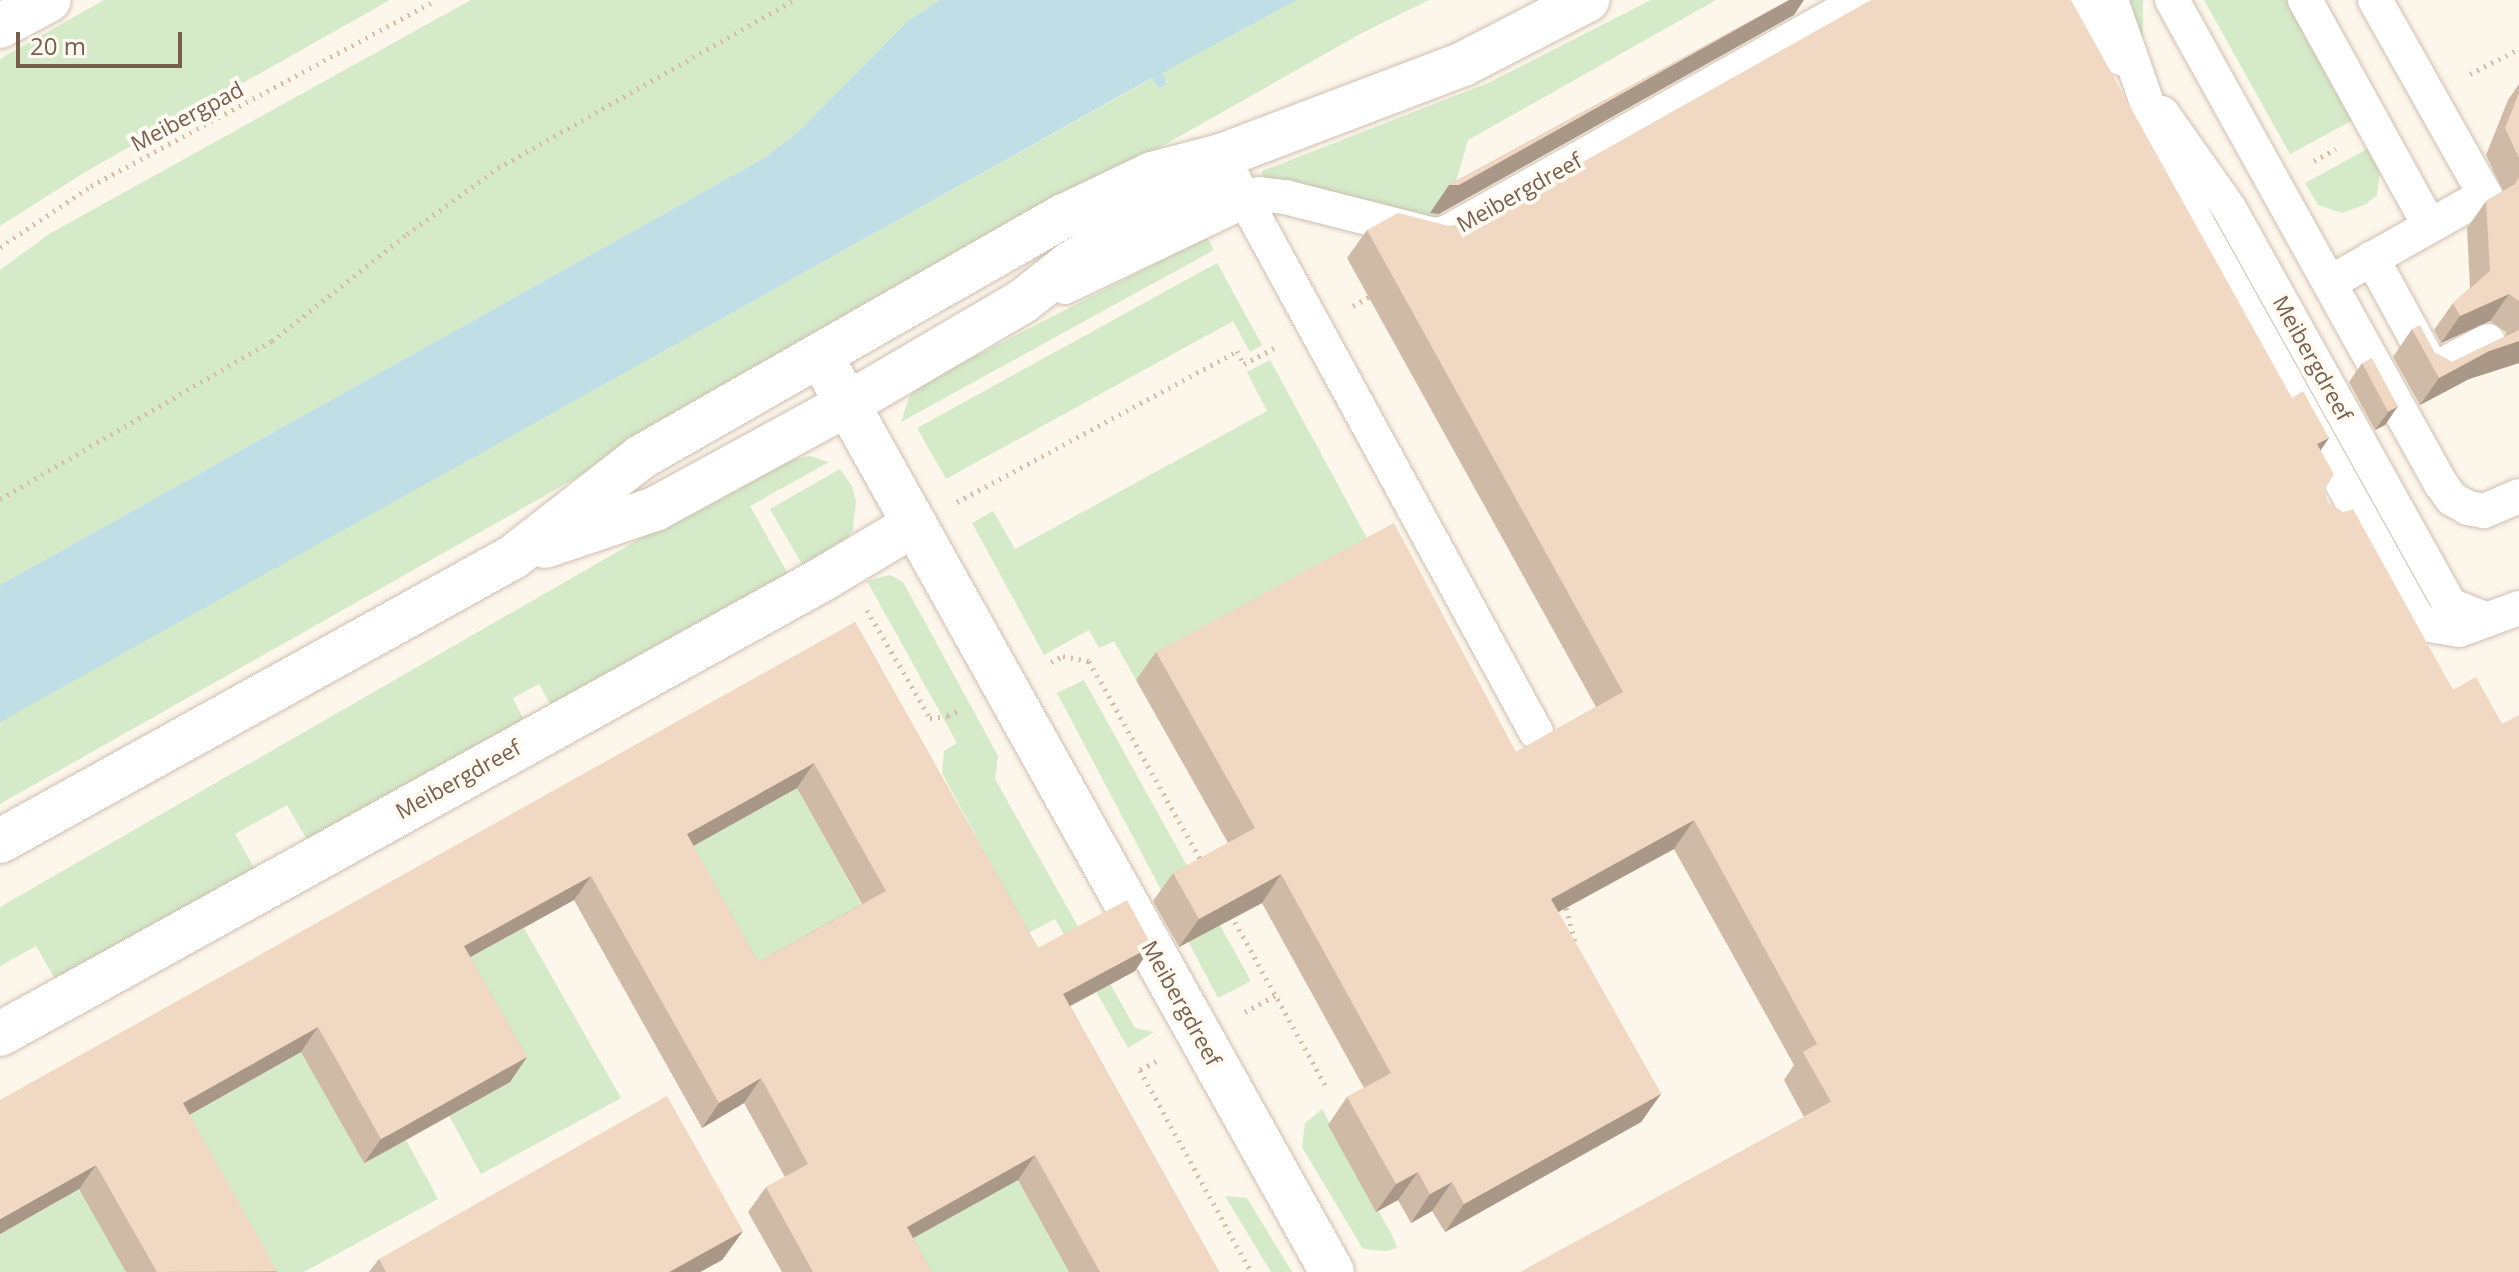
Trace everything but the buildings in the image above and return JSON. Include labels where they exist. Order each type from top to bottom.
[{"type":"street","points":[[0,26],[49,0]]},
{"type":"street","name":"Meibergdreef","points":[[0,841],[513,557],[641,457],[1064,216],[1152,174],[1221,156],[1463,64],[1587,0]]},
{"type":"street","name":"Meibergdreef","points":[[513,557],[655,509],[846,405],[1023,301],[1070,264],[1150,214],[1209,186],[1221,156]]},
{"type":"street","name":"Meibergdreef","points":[[820,355],[1332,1272]]},
{"type":"street","name":"Meibergdreef","points":[[0,1034],[844,567],[915,524]]},
{"type":"lane","name":"Meibergdreef","points":[[1023,301],[1067,287],[1244,199],[1271,194],[1434,235],[1446,233],[1861,0]]},
{"type":"lane","name":"Meibergdreef","points":[[2079,0],[2229,208],[2450,605],[2487,620]]},
{"type":"lane","name":"Meibergdreef","points":[[2111,0],[2175,183],[2338,512],[2423,624],[2459,630],[2519,608]]},
{"type":"lane","points":[[2172,0],[2452,499],[2468,508],[2484,511],[2519,496]]},
{"type":"lane","points":[[2305,0],[2430,226]]},
{"type":"lane","points":[[2331,282],[2485,195],[2375,0]]},
{"type":"lane","points":[[1221,156],[1536,732]]},
{"type":"lane","points":[[2372,258],[2433,370],[2488,341]]},
{"type":"path","name":"Meibergpad","points":[[0,247],[91,186],[436,0]]},
{"type":"path","points":[[0,499],[272,341],[440,208],[498,168],[794,0]]},
{"type":"path","points":[[2430,97],[2519,49]]},
{"type":"path","points":[[2463,62],[2470,74]]},
{"type":"path","points":[[2275,183],[2374,127]]},
{"type":"path","points":[[915,524],[1237,351]]},
{"type":"path","points":[[844,567],[930,718]]},
{"type":"path","points":[[1063,656],[1089,661],[1097,671],[1206,869]]},
{"type":"path","points":[[1227,907],[1327,1088]]},
{"type":"path","points":[[1566,908],[1577,951]]},
{"type":"green space","points":[[104,0],[390,0],[85,172],[0,226],[0,59]]},
{"type":"green space","points":[[471,0],[940,0],[908,21],[798,132],[764,158],[0,585],[0,270],[49,234]]},
{"type":"green space","points":[[1297,0],[1429,0],[1362,33],[0,804],[0,721],[1153,78],[1159,88],[1167,83],[1161,73]]},
{"type":"green space","points":[[1651,0],[1716,0],[1468,140],[1449,206],[1436,218],[1263,180],[1262,171],[1488,83]]},
{"type":"green space","points":[[2129,0],[2143,0],[2143,214],[2129,214]]},
{"type":"green space","points":[[2204,0],[2286,0],[2353,120],[2290,154]]},
{"type":"green space","points":[[2369,148],[2380,171],[2377,195],[2366,204],[2342,213],[2318,205],[2305,183]]},
{"type":"green space","points":[[1207,237],[1214,250],[901,422],[910,395],[927,381]]},
{"type":"green space","points":[[1217,263],[1262,345],[1250,352],[1233,321],[946,479],[917,428]]},
{"type":"green space","points":[[1270,360],[1374,551],[1136,680],[1114,641],[1099,648],[1089,630],[1044,655],[972,523],[993,511],[1015,549],[1267,411],[1247,372]]},
{"type":"green space","points":[[784,456],[787,461],[810,456],[829,462],[750,506],[788,574],[552,707],[539,684],[513,698],[525,722],[309,843],[287,805],[235,834],[257,873],[58,984],[36,946],[0,966],[0,907]]},
{"type":"green space","points":[[840,469],[852,486],[856,501],[853,530],[844,542],[803,566],[770,509]]},
{"type":"green space","points":[[890,575],[903,582],[998,756],[995,779],[1135,1028],[1154,1032],[1128,1048],[1055,919],[1028,933],[942,773],[944,751],[957,743],[867,581]]},
{"type":"green space","points":[[1084,680],[1251,981],[1218,998],[1057,693]]},
{"type":"green space","points":[[797,788],[868,917],[741,987],[670,858]]},
{"type":"green space","points":[[524,928],[621,1098],[481,1174],[449,1116],[509,1081],[427,981]]},
{"type":"green space","points":[[316,1044],[364,1163],[406,1140],[438,1199],[304,1272],[247,1272],[166,1128]]},
{"type":"green space","points":[[1322,1109],[1397,1248],[1387,1251],[1363,1249],[1302,1147],[1305,1123]]},
{"type":"green space","points":[[85,1173],[126,1272],[0,1272],[0,1234],[61,1200]]},
{"type":"green space","points":[[1018,1180],[1069,1272],[901,1272],[890,1251]]},
{"type":"green space","points":[[1225,1196],[1247,1198],[1292,1272],[1271,1272]]},
{"type":"water","points":[[940,0],[1297,0],[1162,73],[1167,84],[1159,88],[1152,78],[0,722],[0,585],[764,158],[798,132],[908,21]]}]
